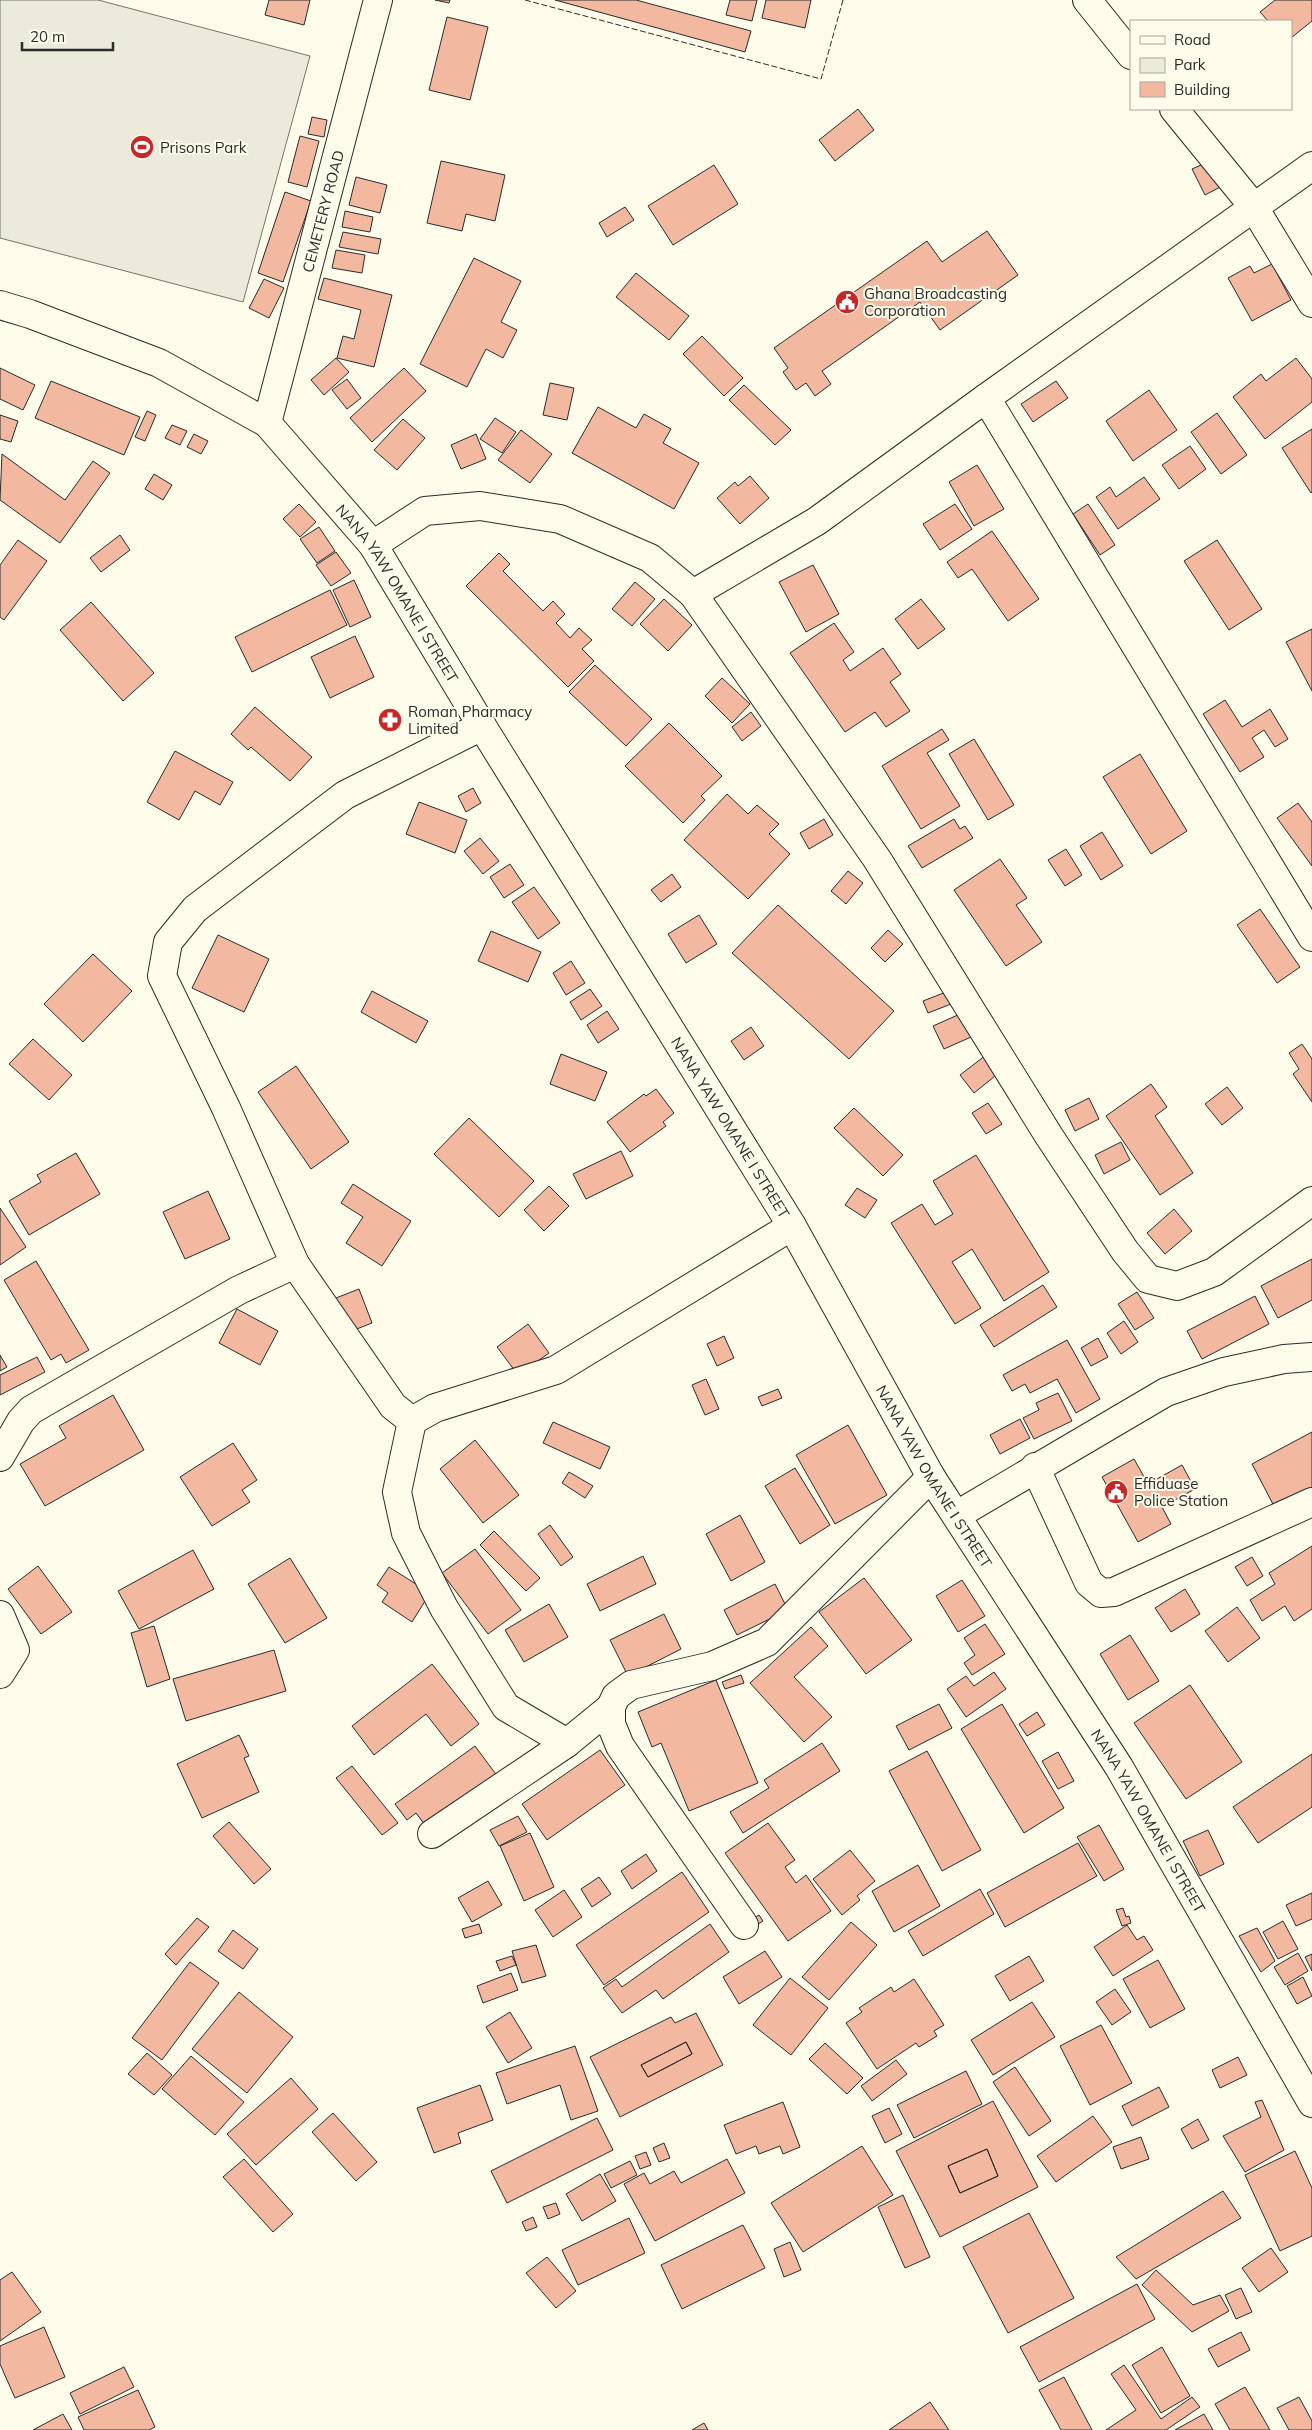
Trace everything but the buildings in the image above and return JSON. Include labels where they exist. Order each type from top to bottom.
[{"type":"street","name":"CEMETERY ROAD","points":[[267,423],[378,0]]},
{"type":"street","points":[[1087,0],[1130,54]]},
{"type":"street","points":[[1175,110],[1253,206],[1312,303]]},
{"type":"street","points":[[693,594],[818,522],[986,398],[1253,206],[1312,166]]},
{"type":"street","name":"NANA YAW OMANE I STREET","points":[[0,305],[30,314],[159,363],[267,423],[373,545],[482,726],[792,1226],[932,1477],[1119,1767],[1312,2103]]},
{"type":"street","points":[[986,398],[1312,936]]},
{"type":"street","points":[[373,545],[425,512],[480,506],[560,518],[650,558],[693,594],[877,859],[1049,1136],[1125,1251],[1148,1279],[1177,1286],[1214,1272],[1312,1201]]},
{"type":"street","points":[[412,1421],[393,1406],[295,1264],[226,1108],[162,976],[168,942],[195,909],[345,795],[482,726]]},
{"type":"street","points":[[567,1743],[506,1707],[444,1608],[406,1533],[397,1492],[412,1421],[435,1408],[556,1370],[792,1226]]},
{"type":"street","points":[[0,1457],[21,1421],[31,1410],[239,1290],[295,1264]]},
{"type":"street","points":[[957,1515],[1166,1392],[1224,1372],[1284,1359],[1312,1358]]},
{"type":"street","points":[[1035,1468],[1089,1582],[1101,1593],[1114,1592],[1312,1502]]},
{"type":"street","points":[[744,1925],[620,1746],[611,1724],[611,1707],[616,1696],[631,1685],[712,1666],[767,1642],[932,1477]]},
{"type":"street","points":[[0,1615],[15,1650],[0,1674]]},
{"type":"street","points":[[432,1834],[567,1743],[611,1707]]},
{"type":"green space","name":"Prisons Park","points":[[0,0],[98,0],[310,56],[243,302],[0,238]]},
{"type":"fence","points":[[525,0],[821,79],[843,0]]},
{"type":"place","name":"Prisons Park","points":[[142,147]]},
{"type":"place","name":"Ghana Broadcasting Corporation","points":[[847,302]]},
{"type":"place","name":"Roman Pharmacy Limited","points":[[390,720]]},
{"type":"place","name":"Effiduase Police Station","points":[[1116,1492]]}]
